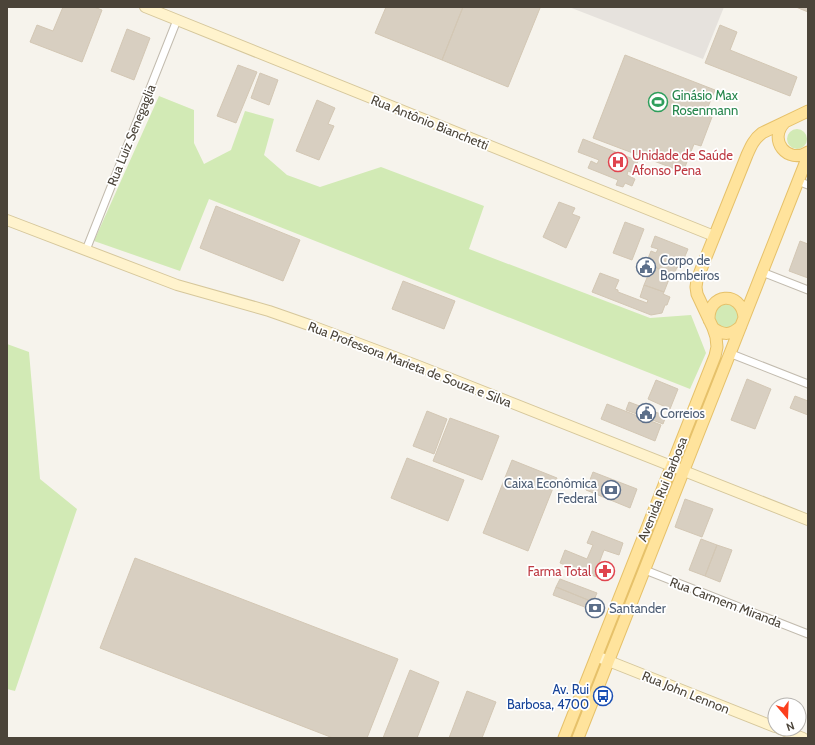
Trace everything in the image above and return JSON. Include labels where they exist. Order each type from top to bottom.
[{"type":"main road","name":"Avenida Rui Barbosa","points":[[564,738],[715,356],[717,347],[716,337],[697,294],[696,287],[714,236],[753,142],[762,133],[808,111]]},
{"type":"main road","points":[[808,122],[801,118],[789,120],[779,130],[778,135],[778,140],[783,150],[791,155],[798,156],[808,152]]},
{"type":"main road","name":"Avenida Rui Barbosa","points":[[578,738],[729,353],[762,272],[803,183],[808,156]]},
{"type":"main road","points":[[729,298],[740,305],[743,311],[743,321],[735,331],[728,334],[720,333],[711,324],[709,313],[717,300],[729,298]]},
{"type":"street","name":"Rua Antônio Bianchetti","points":[[145,7],[714,236]]},
{"type":"street","name":"Rua Luiz Senegaglia","points":[[86,250],[177,20]]},
{"type":"street","name":"Rua Professora Marieta de Souza e Silva","points":[[7,220],[177,285],[268,311],[312,326],[416,365],[808,520]]},
{"type":"street","points":[[762,272],[808,290]]},
{"type":"street","points":[[729,353],[808,384]]},
{"type":"street","name":"Rua Carmem Miranda","points":[[645,570],[808,634]]},
{"type":"street","name":"Rua John Lennon","points":[[596,656],[767,724]]},
{"type":"shaded area","points":[[569,7],[724,7],[703,59]]},
{"type":"green space","points":[[159,96],[194,110],[194,143],[204,164],[231,150],[245,111],[274,119],[264,155],[287,175],[320,187],[381,167],[484,206],[469,249],[650,318],[691,315],[706,353],[690,389],[209,199],[180,271],[94,241]]},
{"type":"green space","points":[[797,129],[804,132],[807,139],[804,146],[797,149],[790,146],[787,139],[790,132]]},
{"type":"green space","points":[[728,303],[734,306],[737,310],[739,320],[732,329],[721,329],[714,321],[714,311],[723,304]]},
{"type":"green space","points":[[7,344],[29,352],[40,479],[77,509],[15,691],[7,689]]},
{"type":"building","points":[[63,7],[94,7],[102,10],[82,62],[30,42],[37,25],[53,31]]},
{"type":"building","points":[[386,7],[463,7],[442,60],[375,33]]},
{"type":"building","points":[[463,7],[540,8],[508,87],[442,60]]},
{"type":"building","points":[[796,7],[808,7],[808,12]]},
{"type":"building","points":[[720,25],[737,32],[730,50],[797,77],[790,96],[705,63]]},
{"type":"building","points":[[127,29],[150,38],[134,80],[111,71]]},
{"type":"building","name":"Ginásio Max Rosenmann","points":[[625,55],[715,90],[705,114],[712,117],[701,146],[694,144],[683,172],[593,138]]},
{"type":"building","points":[[238,65],[257,72],[236,123],[217,116]]},
{"type":"building","points":[[260,73],[278,80],[269,105],[251,98]]},
{"type":"building","points":[[317,100],[335,108],[328,124],[334,126],[319,160],[296,151]]},
{"type":"building","name":"Unidade de Saúde Afonso Pena","points":[[583,139],[638,161],[633,173],[628,171],[627,175],[635,179],[632,186],[625,183],[623,187],[616,185],[618,180],[588,168],[591,161],[597,164],[599,160],[578,152]]},
{"type":"building","points":[[559,202],[575,208],[572,214],[580,217],[566,248],[543,237]]},
{"type":"building","points":[[216,206],[300,240],[283,281],[200,248]]},
{"type":"building","points":[[625,222],[644,229],[632,260],[613,253]]},
{"type":"building","points":[[655,236],[688,249],[680,268],[677,267],[674,275],[652,266],[653,263],[647,261],[651,251],[656,253],[658,249],[651,247]]},
{"type":"building","points":[[800,241],[808,244],[808,278],[789,271]]},
{"type":"building","points":[[652,266],[671,274],[664,292],[644,285]]},
{"type":"building","points":[[600,273],[619,280],[615,289],[618,290],[618,292],[647,303],[648,300],[640,297],[644,285],[664,292],[663,294],[670,297],[667,305],[665,305],[662,313],[651,315],[592,292]]},
{"type":"building","points":[[403,281],[455,301],[444,329],[392,309]]},
{"type":"building","points":[[747,379],[771,389],[755,429],[731,420]]},
{"type":"building","points":[[656,380],[678,389],[670,409],[648,399]]},
{"type":"building","points":[[795,396],[808,401],[808,415],[790,408]]},
{"type":"building","name":"Correios","points":[[629,402],[666,416],[663,424],[626,410]]},
{"type":"building","points":[[607,404],[661,425],[655,441],[601,419]]},
{"type":"building","points":[[427,411],[447,419],[434,454],[413,446]]},
{"type":"building","points":[[450,418],[499,436],[482,480],[433,461]]},
{"type":"building","points":[[407,458],[464,480],[448,521],[391,498]]},
{"type":"building","points":[[512,460],[557,478],[528,551],[483,533]]},
{"type":"building","name":"Caixa Econômica Federal","points":[[593,472],[637,489],[630,508],[586,490]]},
{"type":"building","points":[[685,499],[713,509],[702,537],[675,527]]},
{"type":"building","points":[[592,531],[623,543],[619,555],[604,550],[599,563],[607,566],[602,579],[560,563],[565,550],[587,559],[593,545],[587,543]]},
{"type":"building","points":[[701,539],[717,545],[705,576],[689,570]]},
{"type":"building","points":[[717,545],[732,550],[720,582],[705,576]]},
{"type":"building","points":[[135,558],[398,659],[367,738],[333,738],[100,648]]},
{"type":"building","points":[[560,579],[597,593],[593,602],[556,587]]},
{"type":"building","points":[[556,587],[593,602],[590,609],[553,595]]},
{"type":"building","points":[[410,670],[439,682],[417,738],[383,738]]},
{"type":"building","points":[[467,691],[496,702],[482,738],[449,738]]},
{"type":"place","name":"Ginásio Max Rosenmann","points":[[658,102]]},
{"type":"place","name":"Unidade de Saúde Afonso Pena","points":[[618,162]]},
{"type":"place","name":"Corpo de Bombeiros","points":[[646,267]]},
{"type":"place","name":"Correios","points":[[646,413]]},
{"type":"place","name":"Caixa Econômica Federal","points":[[611,490]]},
{"type":"place","name":"Farma Total","points":[[605,571]]},
{"type":"place","name":"Santander","points":[[595,608]]},
{"type":"place","name":"Av. Rui Barbosa, 4700","points":[[603,696]]}]
